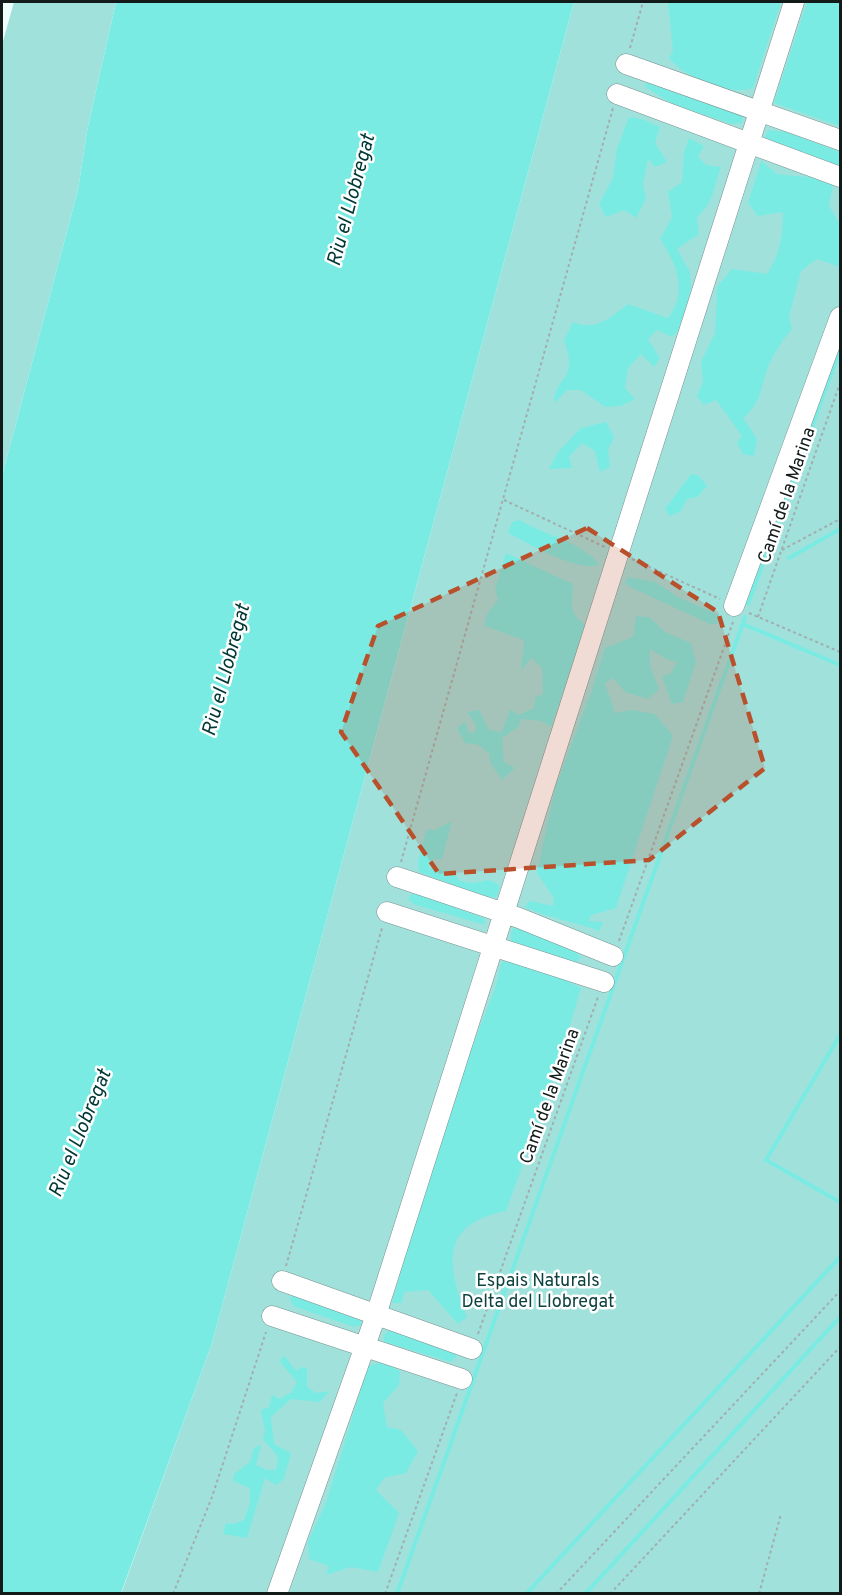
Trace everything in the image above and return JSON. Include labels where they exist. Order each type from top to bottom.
[{"type":"lane","points":[[277,1593],[376,1315],[506,914],[794,2]]},
{"type":"lane","points":[[626,64],[840,140]]},
{"type":"lane","points":[[617,94],[840,177]]},
{"type":"lane","points":[[736,607],[840,317]]},
{"type":"lane","points":[[397,877],[506,914],[613,956]]},
{"type":"lane","points":[[387,912],[604,982]]},
{"type":"lane","points":[[282,1281],[472,1349]]},
{"type":"lane","points":[[272,1316],[462,1379]]},
{"type":"path","points":[[626,64],[643,2]]},
{"type":"path","points":[[397,877],[617,94]]},
{"type":"path","name":"Camí de la Marina","points":[[758,617],[840,383]]},
{"type":"path","points":[[504,500],[758,617],[840,652]]},
{"type":"path","points":[[782,550],[840,519]]},
{"type":"path","points":[[613,956],[736,607]]},
{"type":"path","points":[[282,1281],[387,912]]},
{"type":"path","name":"Camí de la Marina","points":[[472,1349],[604,982]]},
{"type":"path","points":[[556,1593],[840,1290]]},
{"type":"path","points":[[173,1593],[212,1497],[272,1316]]},
{"type":"path","points":[[610,1593],[840,1347]]},
{"type":"path","points":[[385,1593],[462,1379]]},
{"type":"path","points":[[759,1593],[782,1514]]},
{"type":"highlighted area","points":[[587,528],[718,612],[765,768],[649,860],[439,874],[341,732],[378,626]]},
{"type":"green space","points":[[14,2],[116,2],[87,131],[78,190],[2,476],[2,45]]},
{"type":"green space","name":"Espais Naturals Delta del Llobregat","points":[[574,2],[840,2],[840,1593],[121,1594],[212,1343]]},
{"type":"water","name":"Riu el Llobregat","points":[[116,2],[574,2],[212,1343],[121,1593],[2,1593],[2,476],[78,190],[87,131]]},
{"type":"water","points":[[668,2],[781,2],[753,88],[733,90],[708,84],[685,72],[669,58],[673,51]]},
{"type":"water","points":[[807,2],[840,2],[840,126],[774,103]]},
{"type":"water","points":[[647,83],[743,116],[742,123],[732,124],[672,104],[644,86]]},
{"type":"water","points":[[629,117],[642,119],[660,127],[655,143],[667,162],[655,167],[648,159],[643,184],[646,199],[636,218],[624,210],[606,217],[599,204],[613,178],[617,149]]},
{"type":"water","points":[[768,130],[786,132],[840,152],[840,167],[780,145],[765,137]]},
{"type":"water","points":[[689,138],[704,146],[698,157],[706,165],[721,167],[710,200],[697,217],[699,234],[677,249],[690,272],[691,289],[681,328],[672,337],[657,330],[648,339],[660,358],[654,367],[641,354],[628,368],[625,388],[635,399],[621,406],[605,407],[581,390],[567,390],[554,403],[557,388],[568,372],[568,354],[564,341],[573,322],[589,325],[603,322],[628,304],[668,318],[674,308],[678,298],[678,278],[671,258],[660,239],[672,217],[668,192],[682,182],[684,152]]},
{"type":"water","points":[[761,161],[777,174],[815,178],[833,185],[829,206],[840,224],[840,267],[817,259],[801,271],[789,317],[792,329],[780,344],[771,361],[759,397],[743,418],[757,439],[754,456],[743,454],[737,443],[742,436],[716,400],[704,405],[697,396],[703,382],[701,362],[715,333],[717,287],[732,269],[767,274],[780,244],[783,212],[758,216],[748,203]]},
{"type":"water","points":[[606,422],[614,437],[608,450],[610,467],[600,472],[595,451],[582,443],[569,457],[572,468],[549,469],[558,452],[581,428]]},
{"type":"water","points":[[691,474],[699,476],[707,486],[697,497],[687,499],[681,511],[670,516],[665,509]]},
{"type":"water","points":[[520,520],[584,550],[599,565],[589,566],[565,561],[508,533],[512,522]]},
{"type":"water","points":[[506,553],[573,584],[573,611],[586,626],[551,727],[541,721],[521,719],[518,727],[502,738],[504,762],[515,768],[502,780],[490,762],[489,753],[478,745],[465,743],[457,728],[465,722],[469,733],[475,732],[476,725],[467,712],[479,710],[489,730],[502,732],[510,709],[518,715],[534,708],[535,697],[543,694],[542,668],[531,658],[521,671],[524,640],[484,626],[487,614],[498,600],[495,589]]},
{"type":"water","points":[[628,577],[655,582],[680,598],[719,615],[717,624],[710,624],[630,587],[625,583]]},
{"type":"water","points":[[636,616],[649,617],[665,632],[691,643],[696,662],[683,702],[672,704],[662,676],[670,674],[677,662],[666,659],[650,649],[650,666],[659,689],[648,699],[625,692],[613,678],[605,683],[615,713],[632,710],[655,714],[673,736],[616,908],[592,915],[588,921],[603,922],[600,931],[524,907],[530,901],[553,906],[554,898],[537,873],[555,788],[592,690],[605,648],[633,637]]},
{"type":"water","points":[[452,821],[442,859],[433,859],[428,868],[453,871],[460,881],[473,883],[490,880],[500,886],[497,897],[486,897],[419,872],[418,862],[426,830],[435,830]]},
{"type":"water","points":[[411,894],[420,895],[484,918],[485,925],[416,905],[408,900]]},
{"type":"water","points":[[514,927],[567,944],[581,957],[576,963],[511,942],[511,932]]},
{"type":"water","points":[[510,960],[549,972],[581,988],[555,1076],[506,1211],[485,1217],[469,1226],[459,1237],[454,1249],[455,1280],[467,1317],[458,1324],[428,1290],[404,1292],[402,1303],[392,1303],[472,1047],[495,989],[501,963]]},
{"type":"water","points":[[292,1294],[360,1315],[362,1325],[354,1327],[293,1306],[290,1298]]},
{"type":"water","points":[[390,1330],[456,1349],[456,1357],[451,1362],[384,1342],[384,1335]]},
{"type":"water","points":[[284,1355],[296,1371],[301,1367],[307,1368],[307,1387],[316,1393],[330,1391],[320,1402],[291,1399],[271,1417],[274,1444],[291,1453],[284,1479],[276,1485],[265,1478],[247,1538],[223,1534],[226,1523],[234,1524],[244,1520],[250,1503],[250,1488],[233,1481],[234,1474],[250,1462],[254,1448],[261,1445],[256,1465],[267,1470],[276,1470],[278,1457],[263,1439],[265,1431],[261,1410],[269,1407],[272,1395],[279,1399],[292,1392],[297,1382],[280,1362]]},
{"type":"water","points":[[383,1362],[400,1371],[399,1385],[383,1403],[387,1427],[401,1430],[418,1451],[406,1473],[384,1478],[376,1490],[399,1513],[378,1572],[351,1567],[326,1575],[329,1566],[309,1559],[308,1541],[326,1503],[368,1366]]},
{"type":"waterway","points":[[748,604],[840,349]]},
{"type":"waterway","points":[[789,558],[840,529]]},
{"type":"waterway","points":[[397,1594],[745,617]]},
{"type":"waterway","points":[[743,624],[840,665]]},
{"type":"waterway","points":[[840,1035],[766,1160],[840,1202]]},
{"type":"waterway","points":[[526,1594],[840,1257]]},
{"type":"waterway","points":[[585,1594],[840,1317]]}]
